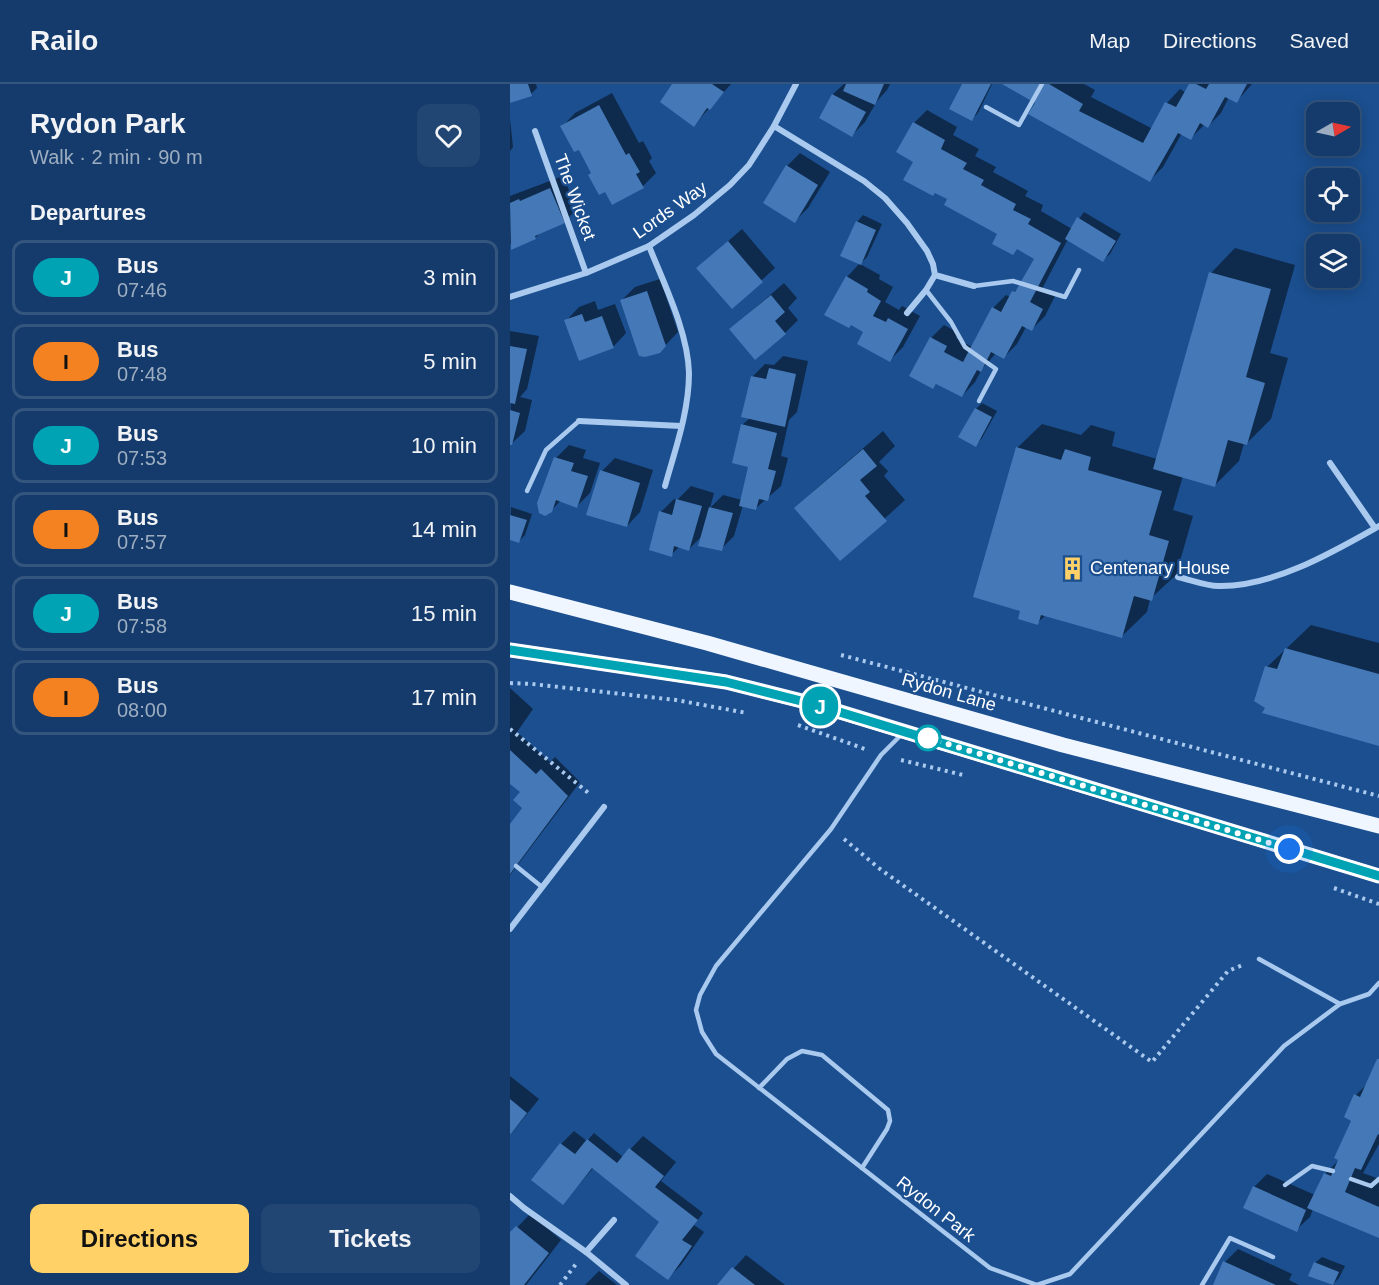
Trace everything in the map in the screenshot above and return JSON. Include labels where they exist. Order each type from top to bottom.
[{"type":"main road","name":"Rydon Lane","points":[[510,591],[707,643],[1063,745],[1379,826]]},
{"type":"main road","points":[[510,650],[726,682],[813,704],[1379,876]]},
{"type":"street","name":"Lords Way","points":[[510,297],[586,273],[649,246],[694,215],[730,185],[748,165],[774,126],[796,84]]},
{"type":"street","points":[[774,126],[864,181],[885,198],[927,251],[935,275],[907,313]]},
{"type":"street","name":"The Wicket","points":[[535,131],[586,273]]},
{"type":"street","points":[[649,246],[670,297],[687,355],[687,400],[665,486]]},
{"type":"street","points":[[935,275],[974,286]]},
{"type":"street","points":[[579,421],[681,426]]},
{"type":"street","points":[[1178,578],[1218,586],[1251,583],[1319,560],[1377,527],[1330,463]]},
{"type":"street","points":[[510,928],[604,807]]},
{"type":"street","points":[[510,1196],[586,1252],[626,1285]]},
{"type":"street","points":[[586,1252],[614,1220]]},
{"type":"lane","points":[[986,107],[1019,125],[1042,84]]},
{"type":"lane","points":[[974,286],[1013,281],[1065,297],[1079,270]]},
{"type":"lane","points":[[926,290],[951,322],[965,347],[996,369],[979,401]]},
{"type":"lane","points":[[527,491],[546,450],[579,421]]},
{"type":"lane","name":"Rydon Park","points":[[905,731],[881,755],[831,829],[716,966],[700,994],[696,1010],[702,1032],[716,1054],[990,1268],[1037,1285],[1070,1274],[1284,1046],[1340,1004],[1369,994],[1379,983]]},
{"type":"lane","points":[[516,866],[542,887]]},
{"type":"lane","points":[[1260,959],[1340,1004]]},
{"type":"lane","points":[[759,1088],[787,1059],[802,1051],[822,1055],[888,1110],[890,1121],[887,1129],[862,1168]]},
{"type":"lane","points":[[1286,1185],[1312,1166],[1333,1171]]},
{"type":"lane","points":[[1350,1179],[1371,1186],[1379,1179]]},
{"type":"lane","points":[[1202,1285],[1230,1238],[1273,1257]]},
{"type":"path","points":[[836,654],[1016,703],[1379,796]]},
{"type":"path","points":[[510,729],[604,807]]},
{"type":"path","points":[[831,829],[880,869],[1152,1062],[1228,971],[1260,959]]},
{"type":"path","points":[[560,1285],[586,1252]]},
{"type":"building","points":[[510,84],[528,84],[532,96],[510,103]]},
{"type":"building","points":[[672,84],[712,84],[724,92],[710,110],[707,108],[694,127],[660,102]]},
{"type":"building","points":[[846,84],[884,84],[875,105],[843,91]]},
{"type":"building","points":[[962,84],[991,84],[972,121],[949,109]]},
{"type":"building","points":[[1002,84],[1049,84],[1083,104],[1079,111],[1143,143],[1165,102],[1176,107],[1189,84],[1196,84],[1206,89],[1209,84],[1247,84],[1237,103],[1225,97],[1208,128],[1200,123],[1191,140],[1178,133],[1150,182],[1028,114],[1035,103]]},
{"type":"building","points":[[832,94],[866,112],[852,137],[819,118]]},
{"type":"building","points":[[599,105],[626,155],[629,153],[640,172],[636,174],[644,188],[612,205],[605,192],[599,195],[588,175],[591,173],[579,150],[574,152],[560,126]]},
{"type":"building","points":[[913,122],[945,140],[941,149],[967,163],[963,169],[984,180],[981,185],[1016,204],[1013,210],[1031,219],[1028,224],[1061,243],[1030,302],[1043,309],[1032,331],[1022,326],[1004,359],[991,352],[981,372],[977,370],[962,397],[936,384],[933,389],[909,376],[930,337],[947,346],[944,352],[963,362],[992,307],[1001,312],[1034,259],[1017,249],[1013,255],[992,244],[997,234],[944,205],[947,199],[935,193],[933,196],[903,180],[913,162],[896,152]]},
{"type":"building","points":[[786,165],[818,185],[795,223],[763,203]]},
{"type":"building","points":[[550,188],[565,223],[511,250],[510,203]]},
{"type":"building","points":[[1077,217],[1116,241],[1103,262],[1065,239]]},
{"type":"building","points":[[856,221],[876,230],[861,265],[840,256]]},
{"type":"building","points":[[728,241],[763,282],[732,309],[696,268]]},
{"type":"building","points":[[1209,272],[1271,289],[1246,377],[1265,383],[1247,445],[1228,440],[1215,487],[1153,469]]},
{"type":"building","points":[[846,276],[868,289],[867,292],[881,301],[873,316],[886,322],[888,318],[908,329],[890,362],[857,344],[863,332],[851,325],[849,328],[824,315]]},
{"type":"building","points":[[647,291],[666,346],[660,353],[645,357],[639,356],[620,300]]},
{"type":"building","points":[[771,295],[785,312],[775,321],[786,334],[755,360],[729,329]]},
{"type":"building","points":[[582,314],[585,322],[602,316],[614,348],[579,361],[564,320]]},
{"type":"building","points":[[510,346],[527,349],[515,404],[510,403]]},
{"type":"building","points":[[769,368],[796,374],[785,427],[741,417],[751,376],[766,379]]},
{"type":"building","points":[[975,408],[992,417],[976,447],[958,437]]},
{"type":"building","points":[[510,410],[520,413],[512,445],[510,445]]},
{"type":"building","points":[[741,424],[777,433],[768,469],[776,471],[768,501],[759,499],[756,510],[739,506],[748,467],[732,463]]},
{"type":"building","name":"Centenary House","points":[[1016,447],[1061,460],[1065,449],[1091,457],[1088,470],[1162,491],[1149,535],[1169,541],[1152,601],[1134,596],[1122,638],[1041,615],[1038,625],[1018,619],[1020,611],[973,597]]},
{"type":"building","points":[[863,449],[877,466],[860,480],[870,492],[865,496],[887,521],[840,561],[794,508]]},
{"type":"building","points":[[554,457],[574,463],[571,471],[588,476],[577,508],[556,500],[552,512],[545,516],[539,513],[537,503]]},
{"type":"building","points":[[600,470],[640,483],[627,527],[586,515]]},
{"type":"building","points":[[676,499],[702,506],[689,551],[674,546],[672,557],[649,550],[659,511],[672,515]]},
{"type":"building","points":[[709,507],[733,513],[722,551],[698,546]]},
{"type":"building","points":[[510,515],[527,520],[519,543],[510,540]]},
{"type":"building","points":[[1285,648],[1379,674],[1379,746],[1262,713],[1265,708],[1254,701],[1265,666],[1277,669]]},
{"type":"building","points":[[510,750],[536,774],[541,769],[568,796],[510,874],[510,824],[522,808],[513,800],[520,792],[510,784]]},
{"type":"building","points":[[1379,1059],[1379,1135],[1361,1170],[1355,1168],[1345,1192],[1379,1207],[1379,1238],[1307,1208],[1324,1173],[1331,1176],[1338,1160],[1334,1158],[1351,1121],[1344,1117],[1354,1094],[1360,1097]]},
{"type":"building","points":[[510,1099],[527,1113],[510,1135]]},
{"type":"building","points":[[587,1139],[617,1163],[629,1148],[664,1176],[655,1187],[698,1220],[682,1240],[692,1246],[668,1280],[635,1256],[659,1222],[592,1168],[563,1205],[531,1180],[560,1143],[575,1154]]},
{"type":"building","points":[[1253,1186],[1306,1210],[1297,1232],[1243,1208]]},
{"type":"building","points":[[516,1226],[549,1253],[524,1285],[510,1285],[510,1232]]},
{"type":"building","points":[[1223,1261],[1276,1285],[1213,1285]]},
{"type":"building","points":[[1314,1262],[1339,1272],[1333,1285],[1308,1276]]},
{"type":"building","points":[[732,1267],[755,1285],[717,1285]]},
{"type":"bus line","name":"J","points":[[510,650],[726,682],[813,704],[1379,876]]},
{"type":"place","name":"Centenary House","points":[[1072,568]]},
{"type":"route","points":[[928,738],[1289,849]]}]
